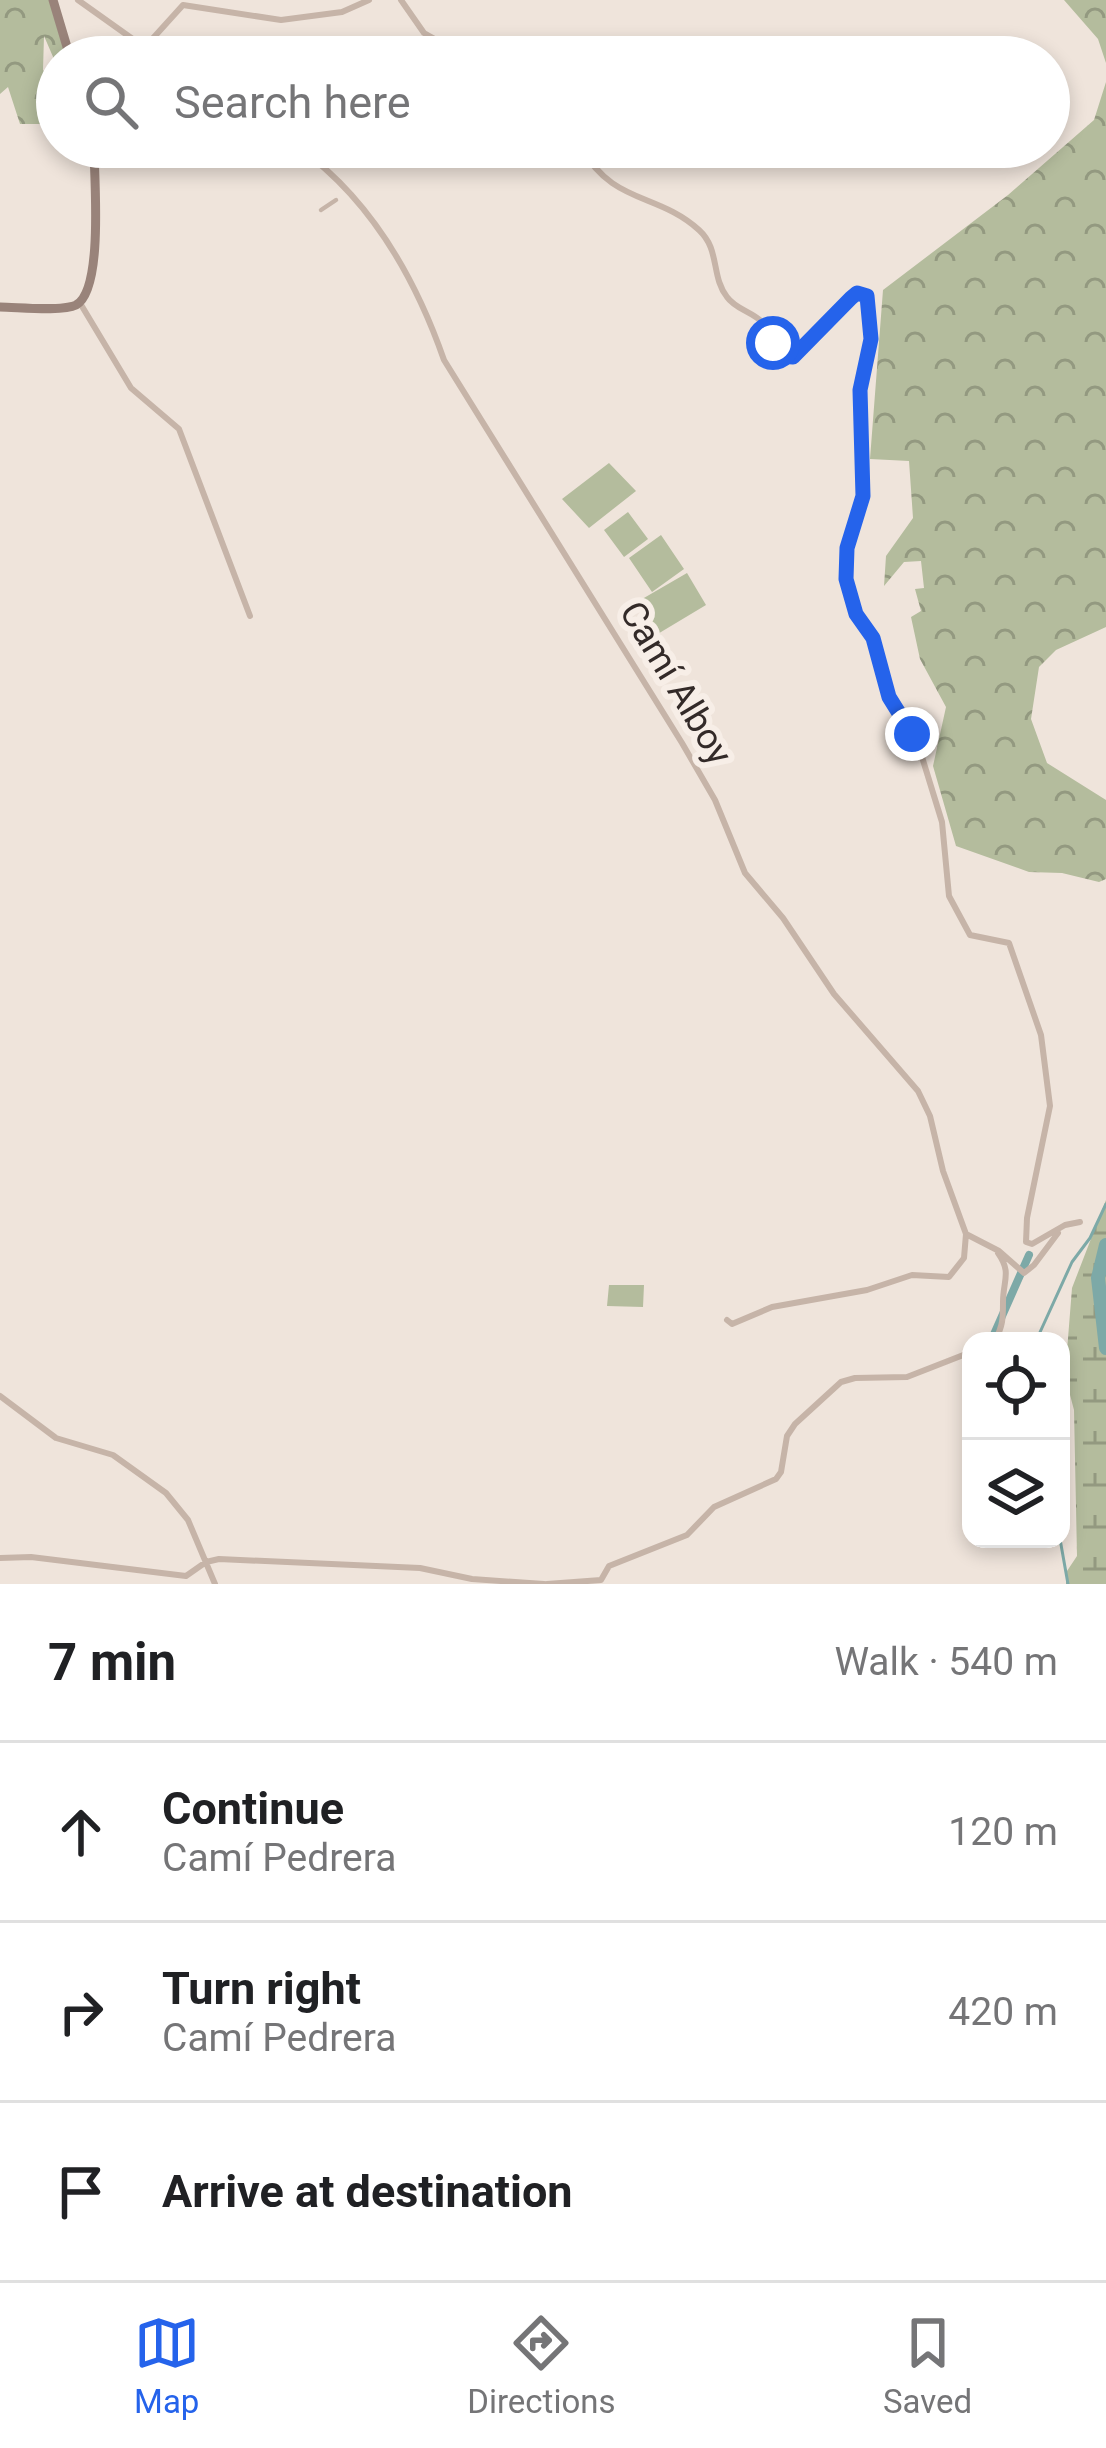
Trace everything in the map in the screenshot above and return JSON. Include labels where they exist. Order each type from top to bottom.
[{"type":"main road","points":[[53,0],[64,36]]},
{"type":"main road","points":[[0,307],[62,307],[79,302],[92,282],[94,168]]},
{"type":"street","points":[[78,0],[129,36]]},
{"type":"street","points":[[155,36],[183,5],[281,20],[342,12],[370,0]]},
{"type":"street","points":[[400,0],[428,36]]},
{"type":"street","name":"Camí Alboy","points":[[322,168],[363,203],[386,236],[431,322],[444,360],[682,743],[715,800],[745,873],[783,918],[834,994],[918,1091],[934,1127],[965,1234]]},
{"type":"street","points":[[594,168],[610,185],[656,205],[704,235],[725,295],[767,327],[781,356],[798,353],[857,293],[867,296],[871,339],[860,390],[863,496],[847,548],[846,579],[856,614],[873,638],[889,697],[918,744],[947,848],[949,896],[970,935],[1009,943],[1041,1035],[1049,1118],[1026,1242],[1032,1244],[1080,1222]]},
{"type":"street","points":[[321,210],[336,200]]},
{"type":"street","points":[[79,302],[131,388],[178,429],[250,616]]},
{"type":"street","points":[[727,1320],[732,1324],[772,1307],[867,1290],[912,1275],[949,1277],[964,1258],[965,1234],[992,1246],[1024,1273],[1060,1230]]},
{"type":"street","points":[[992,1246],[1009,1274],[1003,1300],[1006,1319],[1000,1332]]},
{"type":"street","points":[[0,1558],[31,1557],[187,1576],[219,1559],[420,1568],[472,1580],[546,1584],[602,1580],[609,1566],[687,1534],[714,1508],[768,1484],[781,1472],[787,1436],[841,1382],[907,1376],[962,1355]]},
{"type":"street","points":[[0,1396],[56,1438],[113,1455],[166,1493],[188,1520],[215,1584]]},
{"type":"green space","points":[[0,0],[49,0],[60,36],[36,36],[36,124],[20,124],[8,87],[0,94]]},
{"type":"green space","points":[[1064,0],[1106,0],[1106,63],[1098,39]]},
{"type":"green space","points":[[1106,82],[1106,627],[1056,650],[1039,667],[1031,719],[1047,763],[1106,800],[1106,879],[1099,882],[1062,873],[1029,872],[956,846],[933,766],[946,707],[920,659],[911,617],[921,611],[915,589],[924,588],[921,561],[904,562],[884,586],[886,556],[913,518],[909,461],[870,459],[883,290],[1039,168],[1070,168],[1070,141],[1094,120]]},
{"type":"green space","points":[[609,463],[636,491],[589,528],[562,499]]},
{"type":"green space","points":[[628,512],[648,539],[624,557],[604,530]]},
{"type":"green space","points":[[661,535],[684,569],[652,592],[629,558]]},
{"type":"green space","points":[[687,573],[706,605],[656,635],[637,602]]},
{"type":"green space","points":[[1106,1200],[1106,1584],[1066,1584],[1067,1571],[1077,1556],[1068,1332],[1072,1288]]},
{"type":"green space","points":[[609,1285],[644,1285],[643,1307],[607,1306]]},
{"type":"waterway","points":[[1040,1332],[1072,1262],[1106,1204]]},
{"type":"waterway","points":[[1106,1245],[1098,1278],[1106,1348]]},
{"type":"waterway","points":[[995,1332],[1029,1255]]},
{"type":"waterway","points":[[1062,1548],[1068,1584]]},
{"type":"route","points":[[773,343],[781,356],[793,357],[857,293],[867,296],[871,339],[860,390],[863,496],[847,548],[846,579],[856,614],[873,638],[889,697],[912,734]]}]
